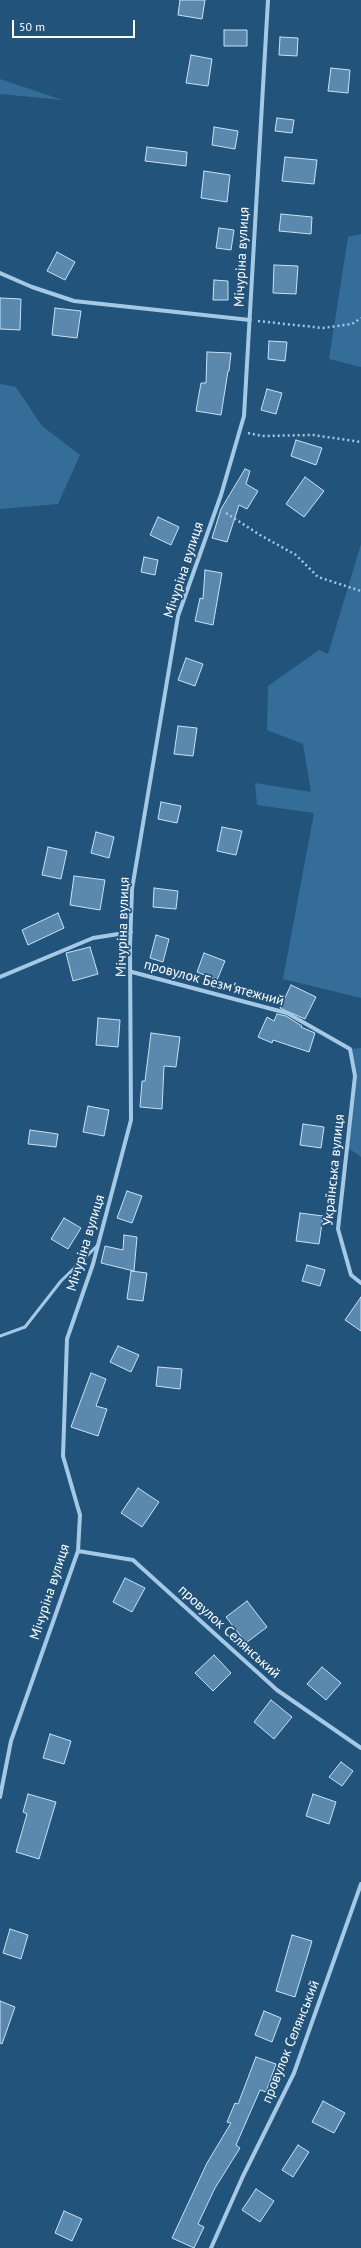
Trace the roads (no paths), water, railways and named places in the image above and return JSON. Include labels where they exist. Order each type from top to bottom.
[{"type":"street","name":"Мічуріна вулиця","points":[[0,1797],[11,1741],[78,1551],[80,1515],[63,1456],[67,1339],[99,1244],[132,1120],[132,889],[178,616],[217,507],[244,416],[268,0]]},
{"type":"street","points":[[0,273],[32,287],[74,301],[250,320]]},
{"type":"street","points":[[0,977],[93,938],[131,932]]},
{"type":"street","name":"провулок Безм'ятежний","points":[[132,972],[287,1013],[350,1049],[355,1076]]},
{"type":"street","name":"Українська вулиця","points":[[355,1076],[338,1229],[351,1275],[361,1283]]},
{"type":"street","name":"провулок Селянський","points":[[78,1551],[133,1560],[276,1690],[361,1748]]},
{"type":"street","name":"провулок Селянський","points":[[211,2248],[243,2176],[294,2073],[361,1884]]},
{"type":"lane","points":[[0,1336],[25,1327],[61,1281],[99,1244]]}]
